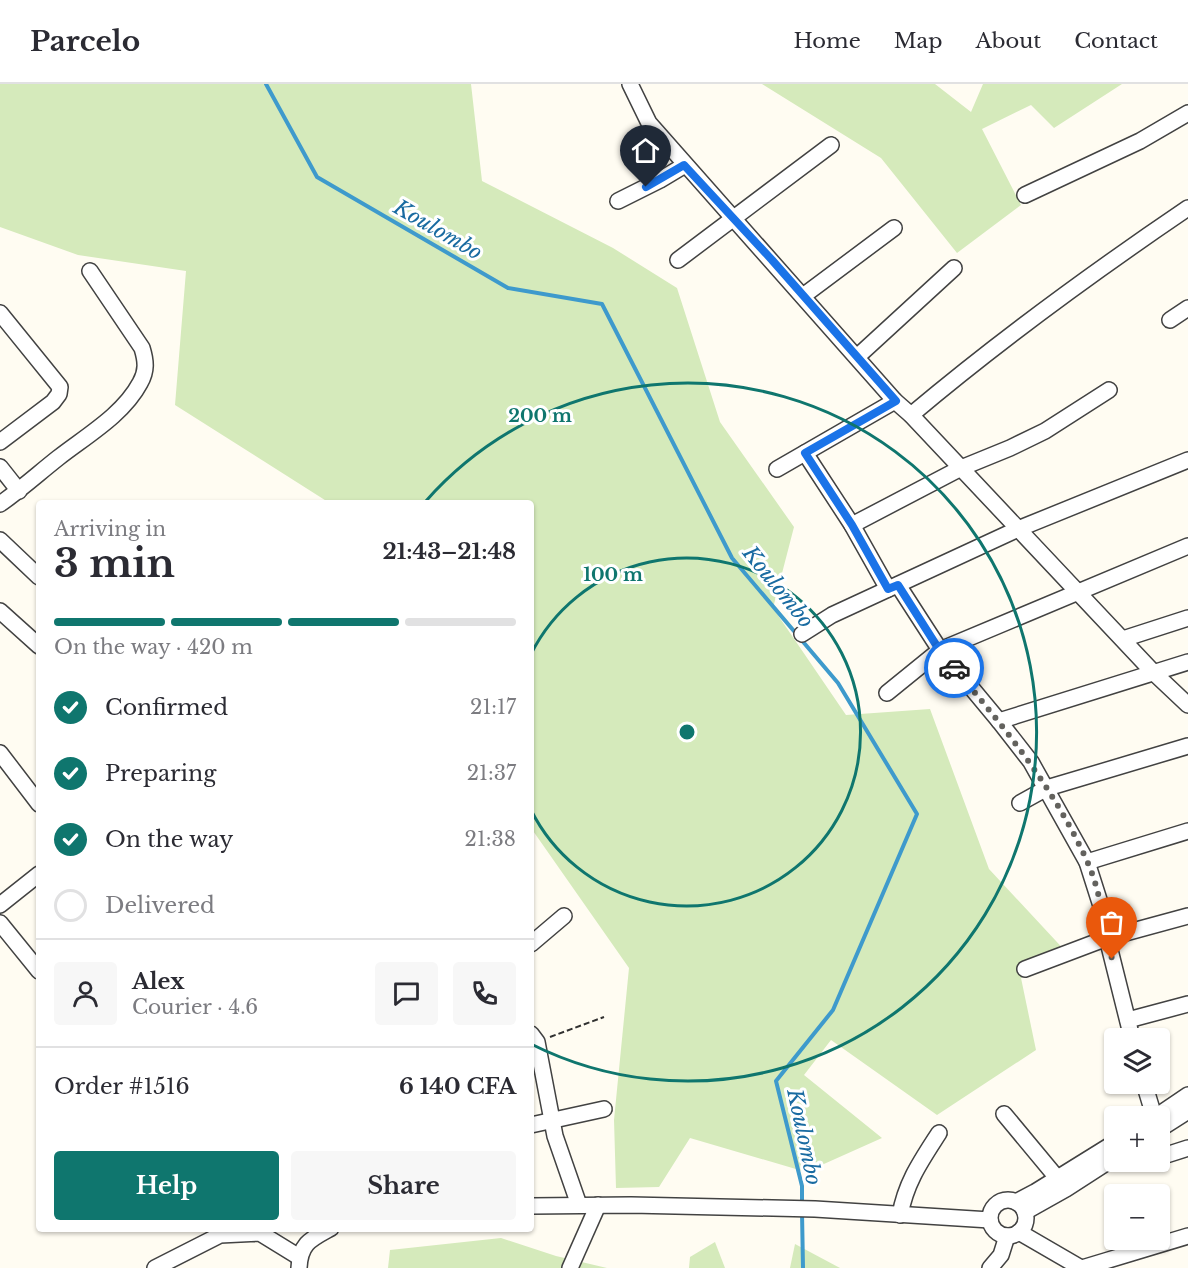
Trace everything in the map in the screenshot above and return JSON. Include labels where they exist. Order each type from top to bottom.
[{"type":"street","points":[[630,84],[649,123],[684,165],[896,401],[1188,705]]},
{"type":"street","points":[[1025,195],[1140,141],[1188,113]]},
{"type":"street","points":[[678,260],[831,145]]},
{"type":"street","points":[[618,201],[684,165]]},
{"type":"street","points":[[911,415],[992,348],[1188,208]]},
{"type":"street","points":[[803,296],[894,228]]},
{"type":"street","points":[[857,357],[954,268]]},
{"type":"street","points":[[0,504],[108,419],[127,401],[145,372],[146,360],[142,348],[90,271]]},
{"type":"street","points":[[1170,320],[1188,308]]},
{"type":"street","points":[[0,313],[60,387],[53,402],[0,442]]},
{"type":"street","points":[[852,525],[961,468],[1045,431],[1109,390]]},
{"type":"street","points":[[777,469],[896,401]]},
{"type":"street","points":[[805,453],[893,587],[940,651],[1031,762],[1047,788],[1087,862],[1101,906],[1130,1028]]},
{"type":"street","points":[[802,634],[832,615],[1018,529],[1188,460]]},
{"type":"street","points":[[0,467],[18,491]]},
{"type":"street","points":[[0,540],[36,574]]},
{"type":"street","points":[[887,693],[940,651],[1188,546]]},
{"type":"street","points":[[0,611],[36,643]]},
{"type":"street","points":[[1124,639],[1188,618]]},
{"type":"street","points":[[999,721],[1188,662]]},
{"type":"street","points":[[1020,803],[1047,788],[1188,746]]},
{"type":"street","points":[[0,753],[36,800]]},
{"type":"street","points":[[1087,862],[1188,831]]},
{"type":"street","points":[[0,904],[36,876]]},
{"type":"street","points":[[534,940],[564,916]]},
{"type":"street","points":[[1025,969],[1107,938],[1188,916]]},
{"type":"street","points":[[0,923],[36,967]]},
{"type":"street","points":[[1128,1020],[1188,1004]]},
{"type":"street","points":[[534,1038],[555,1136],[579,1205]]},
{"type":"street","points":[[1170,1106],[1188,1095]]},
{"type":"street","points":[[534,1125],[604,1109]]},
{"type":"street","points":[[1170,1122],[1188,1110]]},
{"type":"street","points":[[1004,1114],[1058,1179]]},
{"type":"street","points":[[900,1215],[904,1195],[912,1176],[939,1133]]},
{"type":"street","points":[[1170,1154],[1188,1148]]},
{"type":"street","points":[[1021,1207],[1058,1179],[1104,1149]]},
{"type":"street","points":[[1021,1207],[1066,1189],[1104,1164]]},
{"type":"street","points":[[990,1268],[1001,1255],[1013,1234],[1026,1221],[1021,1207],[1007,1200],[998,1203],[992,1210],[990,1220],[996,1231],[1013,1234],[1081,1268],[1188,1236]]},
{"type":"street","points":[[570,1268],[598,1205]]},
{"type":"street","points":[[534,1206],[785,1208],[990,1220]]},
{"type":"street","points":[[155,1268],[220,1235],[248,1232]]},
{"type":"street","points":[[259,1232],[299,1262],[308,1241],[324,1232]]},
{"type":"path","points":[[534,1038],[603,1017]]},
{"type":"green space","points":[[0,84],[471,84],[482,181],[613,248],[677,288],[720,422],[794,527],[773,608],[846,715],[930,709],[989,869],[1069,955],[1021,978],[1036,1050],[937,1115],[831,1040],[804,1075],[882,1138],[806,1172],[690,1138],[659,1187],[616,1188],[614,1120],[629,968],[534,832],[534,500],[325,500],[175,405],[186,271],[78,255],[0,227]]},
{"type":"green space","points":[[762,84],[935,84],[971,112],[983,84],[1122,84],[1054,128],[1031,105],[982,129],[1021,205],[957,253],[881,158]]},
{"type":"green space","points":[[501,1238],[556,1256],[607,1268],[388,1268],[390,1250]]},
{"type":"green space","points":[[715,1242],[725,1268],[689,1268],[690,1257]]},
{"type":"green space","points":[[795,1244],[840,1268],[790,1268]]},
{"type":"waterway","name":"Koulombo","points":[[266,84],[317,177],[508,288],[602,304],[732,558],[838,683],[917,814],[833,1010],[776,1081],[802,1186],[802,1204]]},
{"type":"waterway","name":"Koulombo","points":[[802,1212],[803,1268]]},
{"type":"way so far","points":[[954,668],[1031,762],[1047,788],[1087,862],[1101,906],[1112,959]]},
{"type":"route","points":[[646,187],[684,165],[772,260],[896,401],[805,453],[852,525],[888,589],[898,585],[920,622],[954,668]]}]
